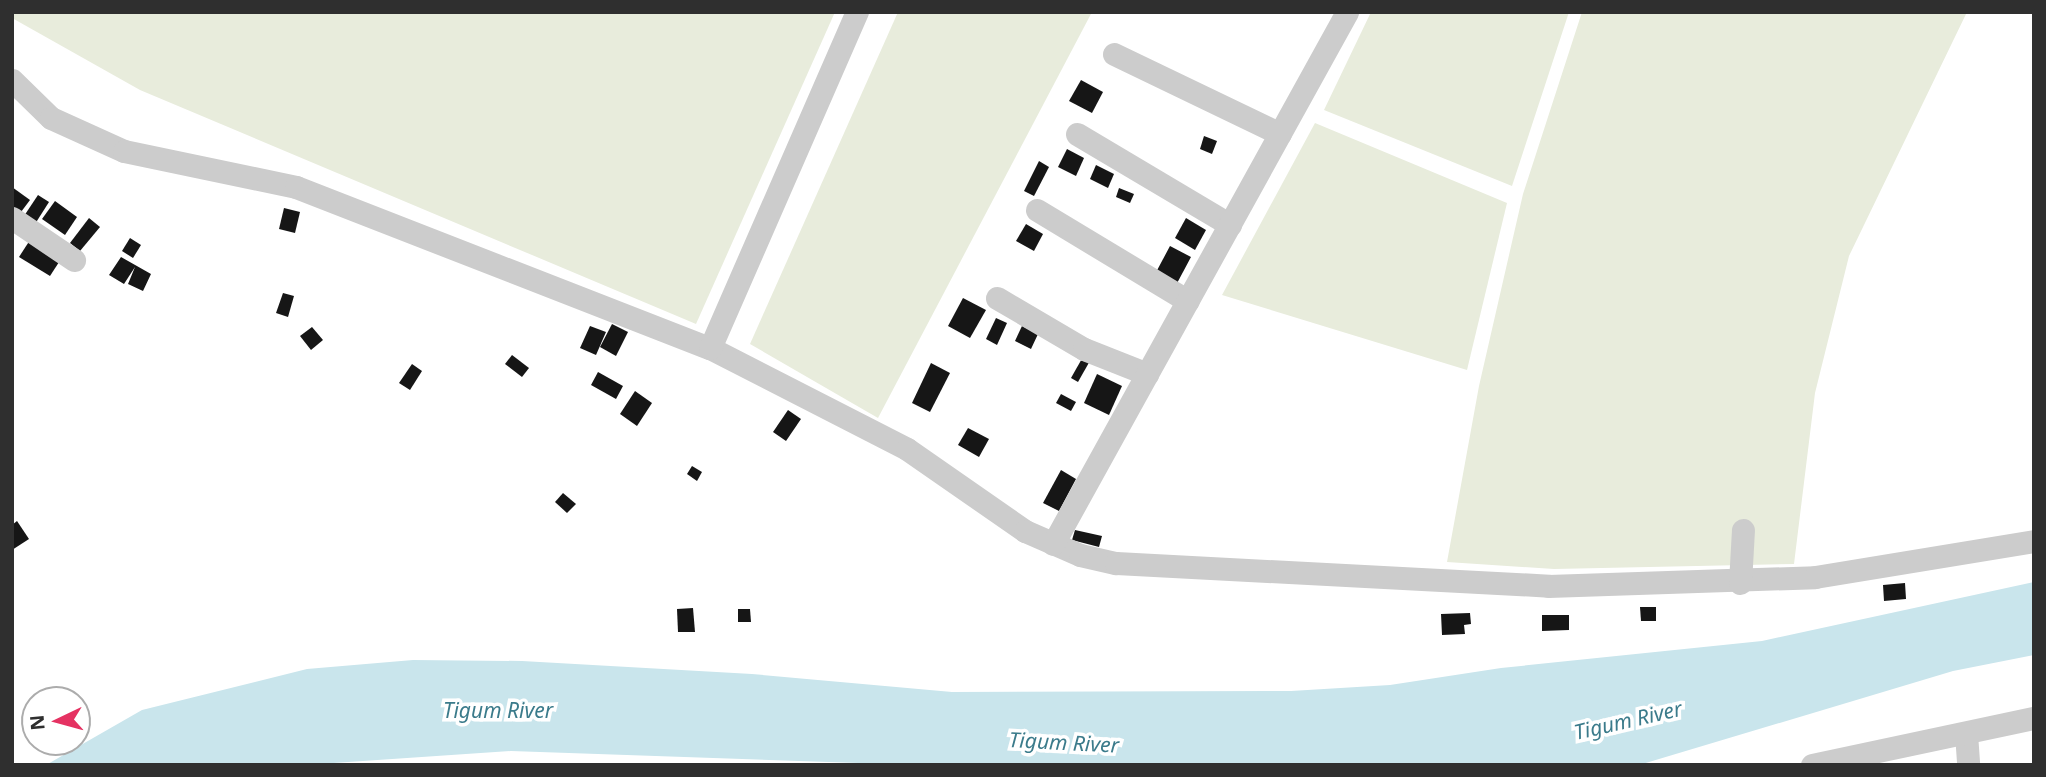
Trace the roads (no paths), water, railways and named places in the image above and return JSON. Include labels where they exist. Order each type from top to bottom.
[{"type":"street","points":[[710,348],[857,12]]},
{"type":"street","points":[[1053,544],[1347,12]]},
{"type":"street","points":[[1114,54],[1280,134]]},
{"type":"street","points":[[12,80],[51,118],[124,151],[296,187],[710,348],[906,449],[1025,531],[1053,544],[1116,563],[1548,586],[1740,583],[1815,578],[2034,541]]},
{"type":"street","points":[[1077,134],[1230,225]]},
{"type":"street","points":[[1037,210],[1188,301]]},
{"type":"street","points":[[12,218],[74,260]]},
{"type":"street","points":[[997,298],[1084,349],[1147,374]]},
{"type":"street","points":[[1740,583],[1743,530]]},
{"type":"street","points":[[1812,765],[2034,718]]},
{"type":"street","points":[[1966,733],[1968,765]]},
{"type":"water","name":"Tigum River","points":[[2034,582],[2034,655],[1953,671],[1639,765],[917,765],[511,751],[304,765],[46,765],[62,756],[91,756],[91,739],[142,710],[307,669],[413,660],[522,661],[752,674],[952,692],[1291,691],[1390,685],[1501,668],[1762,641]]}]
